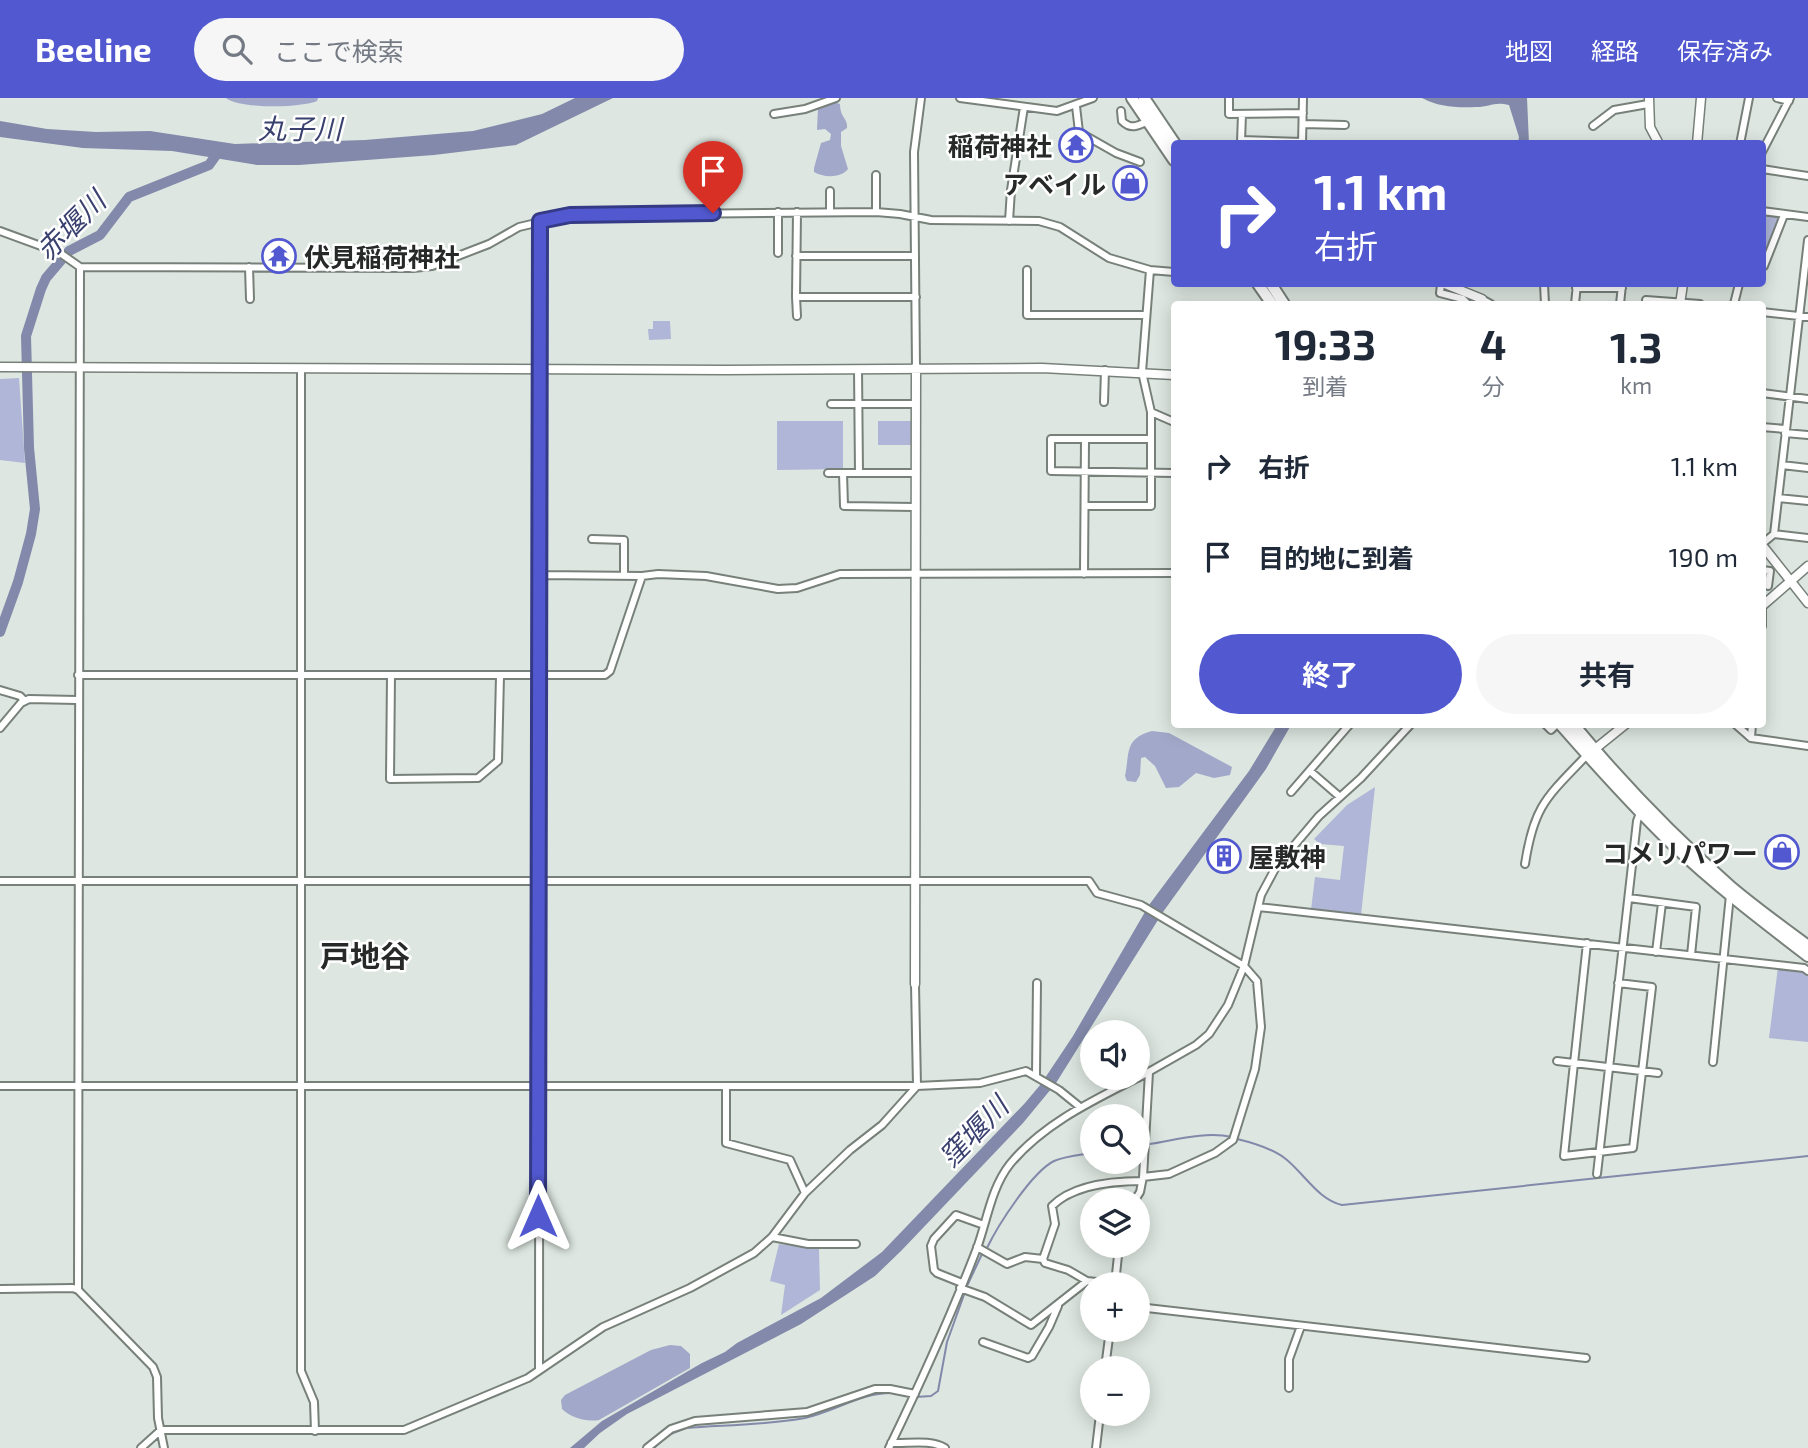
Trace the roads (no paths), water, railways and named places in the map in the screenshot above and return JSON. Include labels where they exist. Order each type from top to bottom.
[{"type":"highway","points":[[1137,99],[1171,156]]},
{"type":"highway","points":[[1137,99],[1172,140]]},
{"type":"highway","points":[[1564,728],[1730,886],[1808,946]]},
{"type":"highway","points":[[1576,728],[1591,752],[1640,813],[1730,895],[1808,956]]},
{"type":"street","points":[[774,114],[805,109],[836,98]]},
{"type":"street","points":[[141,1448],[161,1430],[404,1430],[528,1378],[603,1327],[690,1289],[754,1253],[772,1237],[805,1194],[850,1150],[882,1125],[916,1086],[914,152],[921,98]]},
{"type":"street","points":[[960,98],[1057,111],[1093,98]]},
{"type":"street","points":[[1229,98],[1229,114],[1303,113]]},
{"type":"street","points":[[1302,140],[1303,98]]},
{"type":"street","points":[[1697,140],[1701,98]]},
{"type":"street","points":[[1741,140],[1749,98]]},
{"type":"street","points":[[1766,145],[1790,100],[1777,98]]},
{"type":"street","points":[[1593,126],[1614,110],[1649,101],[1650,127],[1657,140]]},
{"type":"street","points":[[1076,106],[1079,132],[1116,153],[1140,162]]},
{"type":"street","points":[[1009,221],[1024,107]]},
{"type":"street","points":[[1121,111],[1122,121],[1129,127],[1148,121]]},
{"type":"street","points":[[1241,140],[1242,114]]},
{"type":"street","points":[[1303,124],[1345,125]]},
{"type":"street","points":[[1766,170],[1808,176]]},
{"type":"street","points":[[876,174],[876,212]]},
{"type":"street","points":[[830,191],[830,212]]},
{"type":"street","points":[[778,212],[778,253]]},
{"type":"street","points":[[797,212],[797,316]]},
{"type":"street","points":[[0,231],[60,253],[79,267],[413,268],[432,266],[489,244],[519,227],[570,215],[876,212],[931,220],[1048,223],[1109,258],[1150,270],[1171,272]]},
{"type":"street","points":[[1766,212],[1808,217]]},
{"type":"street","points":[[1766,261],[1784,215]]},
{"type":"street","points":[[539,1369],[540,221]]},
{"type":"street","points":[[1766,541],[1774,534],[1808,240]]},
{"type":"street","points":[[796,256],[915,256]]},
{"type":"street","points":[[78,1290],[79,267]]},
{"type":"street","points":[[249,267],[250,299]]},
{"type":"street","points":[[1027,270],[1027,315],[1146,316]]},
{"type":"street","points":[[1085,506],[1151,506],[1151,412],[1142,372],[1150,270]]},
{"type":"street","points":[[1442,287],[1440,293],[1465,301]]},
{"type":"street","points":[[1451,287],[1486,301]]},
{"type":"street","points":[[796,297],[916,297]]},
{"type":"street","points":[[1766,313],[1808,317]]},
{"type":"street","points":[[0,367],[916,367],[1105,370],[1171,375]]},
{"type":"street","points":[[301,369],[301,1371],[314,1402],[314,1431]]},
{"type":"street","points":[[858,369],[859,473]]},
{"type":"street","points":[[1104,402],[1105,370]]},
{"type":"street","points":[[1766,394],[1808,399]]},
{"type":"street","points":[[831,404],[915,404]]},
{"type":"street","points":[[1151,412],[1171,421]]},
{"type":"street","points":[[1766,427],[1808,435]]},
{"type":"street","points":[[1151,439],[1051,439],[1051,471],[1171,473]]},
{"type":"street","points":[[1084,574],[1085,439]]},
{"type":"street","points":[[1782,465],[1808,468]]},
{"type":"street","points":[[828,473],[915,473]]},
{"type":"street","points":[[843,473],[844,506],[915,507]]},
{"type":"street","points":[[1778,498],[1808,501]]},
{"type":"street","points":[[1774,534],[1808,538]]},
{"type":"street","points":[[592,539],[624,540],[624,576]]},
{"type":"street","points":[[1766,549],[1808,603]]},
{"type":"street","points":[[1766,604],[1808,566]]},
{"type":"street","points":[[1766,570],[1770,571],[1768,586]]},
{"type":"street","points":[[540,575],[658,574],[725,578],[778,589],[797,588],[840,574],[1171,573]]},
{"type":"street","points":[[78,675],[605,675],[610,671],[642,576]]},
{"type":"street","points":[[391,675],[390,779],[478,778],[498,761],[500,676]]},
{"type":"street","points":[[0,690],[20,696],[25,701]]},
{"type":"street","points":[[0,728],[29,699],[77,699]]},
{"type":"street","points":[[1291,792],[1346,728]]},
{"type":"street","points":[[1150,1071],[1196,1045],[1209,1034],[1228,1005],[1244,966],[1266,882],[1319,816],[1396,743],[1408,728]]},
{"type":"street","points":[[1525,864],[1529,838],[1539,808],[1591,752],[1621,728]]},
{"type":"street","points":[[1740,728],[1751,738],[1808,746]]},
{"type":"street","points":[[1751,738],[1752,728]]},
{"type":"street","points":[[1310,771],[1340,797]]},
{"type":"street","points":[[1597,1174],[1640,813]]},
{"type":"street","points":[[0,881],[1088,881],[1097,893],[1141,905],[1244,966],[1256,981],[1261,1027],[1255,1069],[1235,1137],[1215,1153],[1170,1174],[1111,1181],[1060,1199],[1052,1206],[1055,1224],[1043,1259]]},
{"type":"street","points":[[1713,1062],[1730,895]]},
{"type":"street","points":[[1629,898],[1696,907],[1691,955]]},
{"type":"street","points":[[1656,951],[1662,903]]},
{"type":"street","points":[[1258,907],[1724,958],[1804,968],[1808,971]]},
{"type":"street","points":[[1587,943],[1564,1156],[1633,1148],[1652,987],[1618,983]]},
{"type":"street","points":[[1037,983],[1037,1075]]},
{"type":"street","points":[[1557,1061],[1658,1073]]},
{"type":"street","points":[[0,1086],[916,1086],[980,1083],[1026,1070],[1059,1090],[1080,1107],[1046,1131],[1009,1165],[1000,1180],[964,1288],[890,1446],[926,1443],[939,1444],[945,1448]]},
{"type":"street","points":[[726,1086],[726,1143],[790,1160],[805,1194]]},
{"type":"street","points":[[1086,1104],[1113,1090]]},
{"type":"street","points":[[1141,1188],[1148,1090]]},
{"type":"street","points":[[984,1225],[956,1215],[934,1240],[933,1269],[985,1297],[1028,1325],[1080,1287]]},
{"type":"street","points":[[772,1237],[808,1244],[856,1244]]},
{"type":"street","points":[[977,1247],[1007,1264],[1026,1257],[1043,1259],[1045,1263],[1080,1277]]},
{"type":"street","points":[[0,1289],[78,1290],[153,1367],[157,1377],[158,1418],[164,1448]]},
{"type":"street","points":[[984,1342],[1028,1358],[1032,1356],[1059,1304]]},
{"type":"street","points":[[1150,1308],[1586,1357]]},
{"type":"street","points":[[1289,1388],[1289,1359],[1301,1326]]},
{"type":"street","points":[[647,1448],[671,1429],[695,1421],[807,1412],[875,1389],[890,1389],[913,1397]]},
{"type":"street","points":[[1096,1448],[1099,1426]]},
{"type":"waterway","name":"赤堰川","points":[[0,632],[18,582],[35,509],[29,448],[26,336],[46,278],[69,251],[100,235],[129,197],[209,165],[219,151]]},
{"type":"waterway","points":[[1150,1144],[1201,1136],[1232,1137]]},
{"type":"waterway","points":[[1237,1139],[1282,1156],[1319,1193],[1342,1205],[1808,1156]]},
{"type":"waterway","points":[[987,1248],[1016,1200],[1036,1176],[1054,1161],[1080,1155]]},
{"type":"waterway","points":[[967,1286],[982,1254]]},
{"type":"waterway","points":[[916,1397],[931,1396],[938,1391],[947,1342],[965,1292]]},
{"type":"waterway","points":[[654,1448],[668,1435],[686,1428],[805,1418],[860,1399],[893,1393]]},
{"type":"place","name":"稲荷神社","points":[[1076,145]]},
{"type":"place","name":"アベイル","points":[[1130,183]]},
{"type":"place","name":"伏見稲荷神社","points":[[279,256]]},
{"type":"place","name":"コメリパワー","points":[[1782,852]]},
{"type":"place","name":"屋敷神","points":[[1224,856]]},
{"type":"district","name":"戸地谷","points":[[365,955]]},
{"type":"water label","name":"丸子川","points":[[300,128]]},
{"type":"water label","name":"窪堰川","points":[[973,1131]]}]
